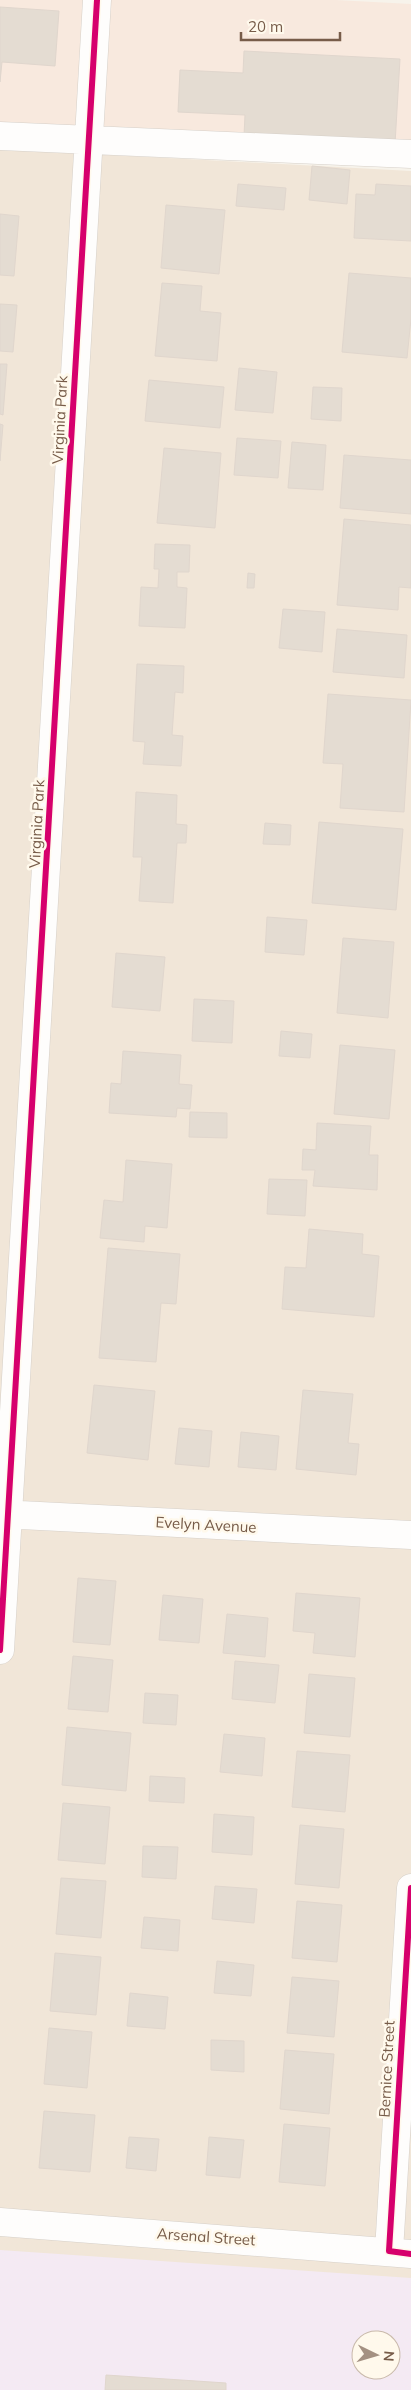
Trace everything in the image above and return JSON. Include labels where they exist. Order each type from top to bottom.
[{"type":"street","name":"Virginia Park","points":[[0,1650],[5,1514],[97,0]]},
{"type":"street","points":[[0,136],[411,154]]},
{"type":"street","name":"Evelyn Avenue","points":[[5,1514],[411,1535]]},
{"type":"street","name":"Bernice Street","points":[[400,2252],[411,1888]]},
{"type":"street","name":"Arsenal Street","points":[[0,2222],[400,2252]]},
{"type":"shaded area","points":[[0,0],[336,0],[411,4],[411,148],[0,125]]},
{"type":"shaded area","points":[[0,149],[411,171],[411,2390],[0,2390]]},
{"type":"shaded area","points":[[0,2250],[411,2278],[411,2390],[0,2390]]},
{"type":"building","points":[[0,7],[59,11],[55,66],[2,62],[0,82]]},
{"type":"building","points":[[244,51],[400,59],[395,144],[244,136],[245,115],[178,112],[180,70],[243,73]]},
{"type":"building","points":[[312,166],[350,170],[347,204],[309,200]]},
{"type":"building","points":[[238,184],[286,188],[284,210],[236,206]]},
{"type":"building","points":[[376,184],[411,186],[411,241],[354,238],[356,194],[375,195]]},
{"type":"building","points":[[166,205],[225,210],[219,274],[161,268]]},
{"type":"building","points":[[0,214],[19,216],[14,276],[0,275]]},
{"type":"building","points":[[349,273],[411,278],[411,319],[407,358],[342,352]]},
{"type":"building","points":[[162,283],[202,286],[200,311],[221,313],[217,361],[155,356]]},
{"type":"building","points":[[0,304],[17,305],[13,352],[0,351]]},
{"type":"building","points":[[0,364],[7,364],[3,415],[0,414]]},
{"type":"building","points":[[239,368],[277,372],[273,413],[235,410]]},
{"type":"building","points":[[149,380],[224,387],[220,428],[145,421]]},
{"type":"building","points":[[313,387],[342,388],[341,421],[311,419]]},
{"type":"building","points":[[0,424],[3,425],[0,461]]},
{"type":"building","points":[[237,438],[281,441],[278,478],[234,475]]},
{"type":"building","points":[[292,442],[326,445],[323,490],[288,488]]},
{"type":"building","points":[[164,448],[221,453],[215,528],[157,523]]},
{"type":"building","points":[[344,455],[411,460],[411,514],[340,508]]},
{"type":"building","points":[[344,519],[411,525],[411,588],[399,587],[398,610],[337,605]]},
{"type":"building","points":[[155,544],[190,545],[189,572],[177,572],[177,587],[187,588],[185,628],[139,626],[141,587],[158,588],[159,569],[154,569]]},
{"type":"building","points":[[248,573],[255,574],[254,588],[247,588]]},
{"type":"building","points":[[283,609],[325,612],[322,652],[279,648]]},
{"type":"building","points":[[337,629],[407,635],[404,678],[333,672]]},
{"type":"building","points":[[137,664],[184,666],[183,693],[175,692],[172,735],[183,736],[181,766],[143,764],[145,742],[133,741]]},
{"type":"building","points":[[328,694],[411,700],[404,812],[340,808],[343,764],[323,763]]},
{"type":"building","points":[[136,792],[177,795],[176,824],[187,825],[186,843],[177,843],[173,903],[139,901],[142,857],[133,857]]},
{"type":"building","points":[[319,822],[403,829],[396,910],[312,903]]},
{"type":"building","points":[[265,823],[291,825],[290,845],[263,844]]},
{"type":"building","points":[[267,917],[307,920],[304,955],[265,952]]},
{"type":"building","points":[[343,938],[394,942],[388,1018],[337,1013]]},
{"type":"building","points":[[116,953],[165,957],[160,1011],[112,1007]]},
{"type":"building","points":[[194,999],[234,1001],[232,1043],[192,1041]]},
{"type":"building","points":[[281,1031],[312,1034],[310,1058],[279,1056]]},
{"type":"building","points":[[340,1045],[395,1050],[389,1119],[334,1114]]},
{"type":"building","points":[[123,1051],[181,1055],[179,1084],[192,1085],[190,1109],[177,1108],[176,1117],[109,1113],[111,1083],[121,1084]]},
{"type":"building","points":[[190,1112],[227,1113],[227,1138],[189,1137]]},
{"type":"building","points":[[317,1123],[371,1126],[369,1155],[378,1155],[377,1190],[313,1186],[315,1170],[302,1170],[303,1149],[316,1150]]},
{"type":"building","points":[[126,1160],[172,1164],[167,1228],[145,1226],[144,1242],[100,1238],[104,1200],[123,1202]]},
{"type":"building","points":[[269,1179],[307,1180],[305,1216],[267,1214]]},
{"type":"building","points":[[309,1229],[363,1234],[362,1254],[379,1256],[374,1317],[282,1309],[285,1267],[306,1268]]},
{"type":"building","points":[[108,1248],[180,1254],[176,1304],[161,1303],[156,1362],[99,1358]]},
{"type":"building","points":[[94,1385],[155,1391],[148,1460],[87,1453]]},
{"type":"building","points":[[303,1390],[353,1394],[348,1443],[359,1444],[356,1475],[296,1469]]},
{"type":"building","points":[[179,1428],[212,1431],[209,1467],[175,1464]]},
{"type":"building","points":[[241,1432],[279,1436],[276,1470],[238,1467]]},
{"type":"building","points":[[78,1578],[116,1581],[110,1645],[73,1642]]},
{"type":"building","points":[[296,1593],[360,1598],[355,1657],[313,1653],[315,1633],[293,1631]]},
{"type":"building","points":[[163,1595],[203,1599],[199,1643],[159,1640]]},
{"type":"building","points":[[227,1614],[268,1618],[265,1657],[223,1653]]},
{"type":"building","points":[[73,1656],[113,1660],[108,1712],[68,1709]]},
{"type":"building","points":[[235,1661],[279,1665],[275,1703],[232,1699]]},
{"type":"building","points":[[309,1674],[355,1678],[350,1737],[304,1733]]},
{"type":"building","points":[[145,1693],[178,1695],[176,1725],[143,1723]]},
{"type":"building","points":[[67,1727],[131,1733],[126,1791],[62,1785]]},
{"type":"building","points":[[224,1734],[265,1738],[262,1776],[220,1772]]},
{"type":"building","points":[[297,1751],[350,1755],[345,1812],[292,1807]]},
{"type":"building","points":[[150,1776],[185,1778],[184,1803],[149,1801]]},
{"type":"building","points":[[63,1803],[110,1807],[105,1864],[58,1860]]},
{"type":"building","points":[[214,1814],[254,1817],[252,1855],[212,1852]]},
{"type":"building","points":[[300,1825],[344,1829],[339,1888],[295,1884]]},
{"type":"building","points":[[143,1846],[178,1847],[176,1879],[142,1877]]},
{"type":"building","points":[[61,1878],[106,1881],[101,1938],[56,1934]]},
{"type":"building","points":[[215,1886],[257,1889],[254,1923],[212,1919]]},
{"type":"building","points":[[297,1901],[342,1905],[337,1962],[292,1958]]},
{"type":"building","points":[[144,1917],[180,1920],[178,1951],[141,1948]]},
{"type":"building","points":[[55,1953],[101,1957],[96,2015],[50,2011]]},
{"type":"building","points":[[217,1961],[254,1965],[251,1996],[214,1993]]},
{"type":"building","points":[[292,1977],[339,1981],[334,2037],[287,2033]]},
{"type":"building","points":[[130,1993],[168,1997],[165,2029],[127,2026]]},
{"type":"building","points":[[49,2028],[92,2032],[87,2088],[44,2084]]},
{"type":"building","points":[[211,2040],[244,2041],[244,2072],[211,2070]]},
{"type":"building","points":[[285,2050],[334,2054],[329,2114],[280,2109]]},
{"type":"building","points":[[44,2111],[95,2115],[90,2172],[39,2168]]},
{"type":"building","points":[[284,2124],[330,2128],[325,2186],[279,2182]]},
{"type":"building","points":[[129,2137],[159,2139],[156,2171],[126,2168]]},
{"type":"building","points":[[209,2137],[244,2140],[240,2178],[206,2175]]},
{"type":"building","points":[[106,2375],[226,2383],[226,2390],[105,2390]]},
{"type":"cycle path","points":[[0,1650],[97,0]]},
{"type":"cycle path","points":[[411,1888],[389,2251],[411,2254]]}]
